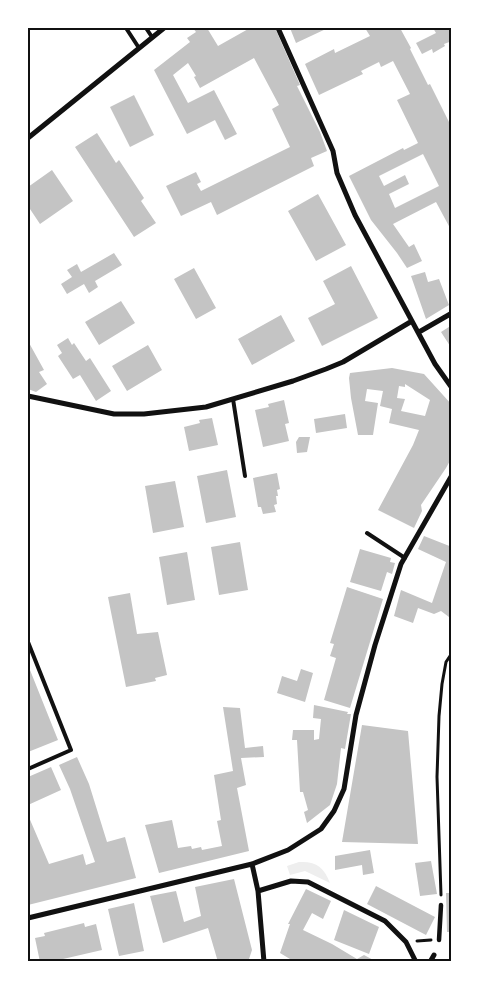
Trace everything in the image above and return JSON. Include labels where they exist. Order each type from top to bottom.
[{"type":"street","points":[[28,138],[164,28]]},
{"type":"street","points":[[278,28],[333,151],[336,173],[355,216],[434,364],[452,388]]},
{"type":"street","points":[[418,332],[452,313]]},
{"type":"street","points":[[28,396],[87,410],[130,415],[206,407],[294,381],[343,362],[412,321]]},
{"type":"street","points":[[28,918],[252,864],[288,850],[321,829],[334,811],[344,789],[356,715],[401,564],[452,475]]},
{"type":"street","points":[[252,864],[258,891],[264,962]]},
{"type":"street","points":[[258,891],[291,882],[308,882],[385,922],[406,942],[416,962]]},
{"type":"street","points":[[439,940],[441,905]]},
{"type":"street","points":[[430,962],[434,955]]},
{"type":"lane","points":[[126,28],[139,48]]},
{"type":"lane","points":[[146,28],[152,37]]},
{"type":"lane","points":[[233,399],[245,476]]},
{"type":"lane","points":[[367,533],[405,558]]},
{"type":"lane","points":[[28,642],[71,750],[28,769]]},
{"type":"path","points":[[441,905],[437,777],[439,725],[443,676],[446,662],[452,653]]},
{"type":"path","points":[[406,942],[439,940]]},
{"type":"shaded area","points":[[299,862],[319,866],[330,883],[305,871],[290,875],[287,866]]},
{"type":"building","points":[[193,28],[207,28],[218,46],[250,28],[275,28],[300,85],[297,86],[320,132],[327,151],[311,158],[314,166],[217,215],[211,202],[181,216],[166,186],[196,172],[201,182],[197,184],[201,191],[290,147],[272,109],[279,105],[254,58],[200,88],[194,77],[196,76],[188,63],[173,75],[188,103],[214,90],[237,134],[225,140],[215,120],[187,134],[154,70],[190,42],[187,38],[196,32]]},
{"type":"building","points":[[290,28],[328,28],[296,43]]},
{"type":"building","points":[[365,28],[400,28],[451,126],[449,127],[452,132],[452,227],[450,228],[436,202],[393,224],[409,247],[414,244],[422,261],[407,268],[371,220],[349,176],[403,148],[404,150],[418,143],[397,100],[410,94],[393,61],[381,67],[379,62],[361,71],[363,74],[319,95],[305,64],[334,49],[335,53],[370,36]],"holes":[[[423,154],[439,186],[395,208],[389,194],[409,184],[405,175],[384,186],[379,176]]]},
{"type":"building","points":[[433,28],[448,28],[452,35],[452,41],[444,44],[445,46],[433,53],[432,49],[422,54],[416,43],[436,33]]},
{"type":"building","points":[[134,95],[154,135],[130,147],[110,107]]},
{"type":"building","points":[[97,133],[116,163],[119,160],[144,198],[141,201],[156,223],[134,237],[75,147]]},
{"type":"building","points":[[52,170],[73,201],[40,224],[28,206],[28,187]]},
{"type":"building","points":[[318,194],[346,245],[316,261],[288,211]]},
{"type":"building","points":[[114,253],[122,265],[95,281],[98,287],[89,293],[84,284],[67,294],[61,284],[72,277],[67,270],[77,264],[81,272]]},
{"type":"building","points":[[351,266],[378,318],[322,346],[308,318],[335,304],[323,281]]},
{"type":"building","points":[[194,268],[216,308],[196,319],[174,279]]},
{"type":"building","points":[[425,272],[428,282],[439,279],[449,305],[426,319],[411,276]]},
{"type":"building","points":[[121,301],[135,323],[99,345],[85,322]]},
{"type":"building","points":[[281,315],[295,341],[252,365],[238,339]]},
{"type":"building","points":[[452,325],[452,349],[441,332]]},
{"type":"building","points":[[68,338],[72,345],[74,343],[86,361],[90,358],[111,391],[96,401],[80,375],[73,379],[58,356],[62,353],[57,345]]},
{"type":"building","points":[[28,341],[44,370],[39,372],[47,384],[36,392],[28,389]]},
{"type":"building","points":[[148,345],[162,370],[127,391],[112,366]]},
{"type":"building","points":[[392,368],[424,374],[452,405],[452,457],[421,505],[422,511],[414,528],[378,510],[413,445],[419,430],[389,423],[392,409],[380,406],[383,391],[367,389],[365,401],[378,403],[373,435],[358,435],[351,398],[350,373]],"holes":[[[405,384],[430,400],[425,416],[401,411],[405,399],[397,398],[399,386],[405,387]]]},
{"type":"building","points":[[284,400],[289,423],[285,424],[289,441],[263,447],[255,410],[269,407],[268,404]]},
{"type":"building","points":[[345,414],[347,428],[316,433],[314,419]]},
{"type":"building","points":[[212,418],[218,445],[189,451],[184,427],[200,423],[199,420]]},
{"type":"building","points":[[299,437],[310,437],[307,452],[297,453],[296,442]]},
{"type":"building","points":[[227,470],[236,517],[206,523],[197,476]]},
{"type":"building","points":[[277,473],[280,489],[277,490],[277,504],[274,505],[276,512],[263,514],[261,507],[258,507],[253,478]]},
{"type":"building","points":[[175,481],[184,527],[153,533],[145,486]]},
{"type":"building","points":[[424,536],[452,547],[452,613],[449,617],[441,611],[434,614],[418,608],[413,623],[394,616],[401,590],[432,603],[446,562],[418,549]]},
{"type":"building","points":[[240,542],[248,590],[219,595],[211,547]]},
{"type":"building","points":[[360,549],[391,558],[390,562],[395,563],[392,574],[387,572],[381,591],[350,582]]},
{"type":"building","points":[[187,552],[195,600],[167,605],[159,557]]},
{"type":"building","points":[[347,587],[383,599],[350,708],[324,700],[336,658],[330,656],[334,644],[330,643]]},
{"type":"building","points":[[130,593],[137,634],[158,632],[167,675],[155,678],[156,681],[126,687],[108,597]]},
{"type":"building","points":[[28,665],[58,740],[28,752]]},
{"type":"building","points":[[301,669],[313,673],[305,702],[277,693],[282,676],[297,681]]},
{"type":"building","points":[[314,705],[351,714],[345,749],[341,748],[337,784],[330,805],[307,823],[304,812],[308,810],[303,792],[300,792],[297,740],[292,740],[293,730],[314,730],[314,740],[319,739],[321,719],[313,718]]},
{"type":"building","points":[[223,707],[240,708],[245,748],[263,746],[264,757],[241,758],[246,785],[237,788],[249,851],[159,873],[145,825],[172,820],[178,848],[191,846],[192,849],[201,847],[202,850],[222,846],[217,821],[221,820],[214,775],[233,771]]},
{"type":"building","points":[[362,725],[408,731],[418,844],[342,842]]},
{"type":"building","points":[[77,757],[89,784],[107,842],[125,837],[136,878],[28,905],[28,815],[49,864],[83,854],[86,865],[95,862],[70,789],[59,765]]},
{"type":"building","points":[[51,767],[61,790],[28,805],[28,777]]},
{"type":"building","points":[[370,850],[374,873],[363,875],[362,865],[335,870],[335,856]]},
{"type":"building","points":[[431,861],[437,894],[420,896],[415,863]]},
{"type":"building","points":[[234,879],[252,950],[248,962],[218,962],[208,928],[163,943],[150,896],[176,891],[184,922],[201,916],[195,887]]},
{"type":"building","points":[[376,886],[435,917],[426,935],[367,904]]},
{"type":"building","points":[[306,889],[331,901],[323,919],[312,913],[303,930],[357,959],[364,955],[377,962],[295,962],[280,953],[290,924],[288,924]]},
{"type":"building","points":[[446,893],[452,893],[452,932],[447,932]]},
{"type":"building","points":[[134,903],[144,951],[119,956],[108,909]]},
{"type":"building","points":[[344,910],[379,927],[369,954],[334,940]]},
{"type":"building","points":[[84,923],[85,927],[96,924],[102,950],[50,962],[40,962],[35,938],[45,936],[44,933]]}]
